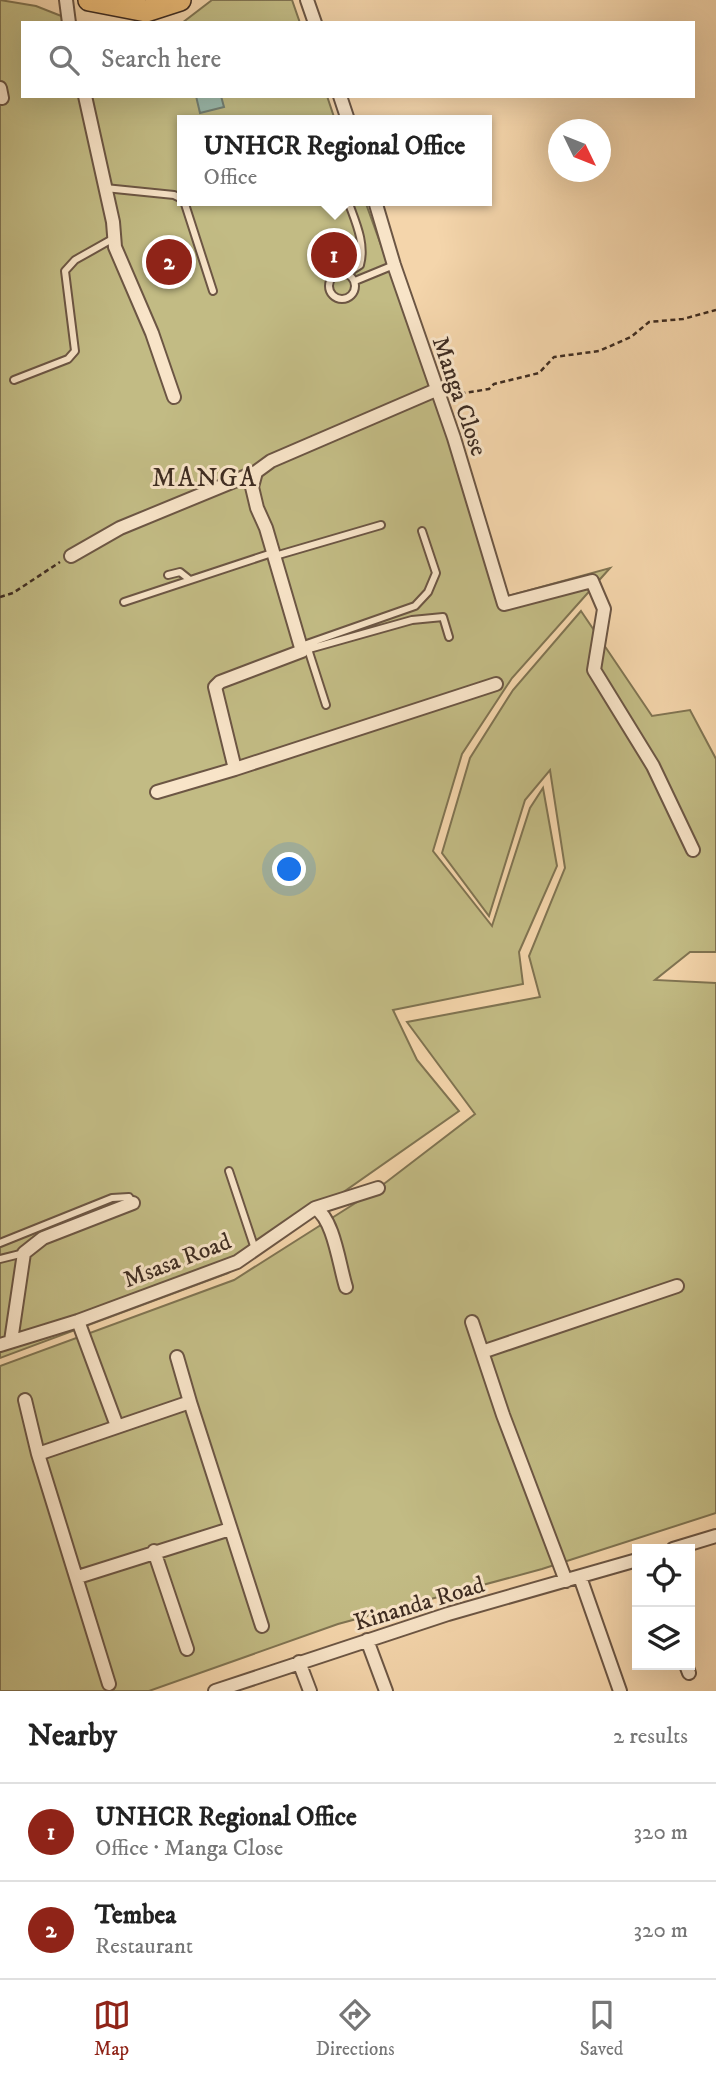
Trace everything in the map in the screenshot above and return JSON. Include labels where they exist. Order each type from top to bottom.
[{"type":"main road","points":[[89,0],[146,11],[180,0]]},
{"type":"street","points":[[65,0],[69,21]]},
{"type":"street","points":[[307,0],[314,21]]},
{"type":"street","points":[[85,98],[114,238],[124,273],[152,333],[174,397]]},
{"type":"street","points":[[341,98],[346,115]]},
{"type":"street","name":"Manga Close","points":[[376,206],[504,604],[592,581],[604,609],[594,670],[653,766],[693,850]]},
{"type":"street","points":[[71,556],[120,528],[256,472],[271,461],[438,394]]},
{"type":"street","points":[[235,769],[215,687],[303,649],[252,487],[256,472]]},
{"type":"street","points":[[157,792],[496,684]]},
{"type":"street","name":"Msasa Road","points":[[6,1343],[78,1321],[223,1268],[256,1251],[315,1208],[378,1188]]},
{"type":"street","points":[[6,1343],[24,1253],[43,1238],[133,1203]]},
{"type":"street","points":[[315,1208],[326,1216],[330,1226],[345,1287]]},
{"type":"street","points":[[482,1352],[677,1286]]},
{"type":"street","points":[[78,1321],[117,1426]]},
{"type":"street","points":[[472,1322],[566,1581]]},
{"type":"street","points":[[177,1357],[262,1626]]},
{"type":"street","points":[[25,1400],[38,1454],[109,1684]]},
{"type":"street","points":[[38,1454],[190,1402]]},
{"type":"street","points":[[78,1577],[230,1529]]},
{"type":"street","points":[[690,1544],[716,1536]]},
{"type":"street","points":[[154,1551],[187,1649]]},
{"type":"street","name":"Kinanda Road","points":[[215,1691],[367,1640],[632,1561]]},
{"type":"street","points":[[580,1577],[620,1691]]},
{"type":"street","points":[[367,1640],[386,1691]]},
{"type":"street","points":[[299,1662],[310,1691]]},
{"type":"lane","points":[[105,188],[177,199]]},
{"type":"lane","points":[[187,206],[213,291]]},
{"type":"lane","points":[[346,274],[360,265],[363,255],[350,206]]},
{"type":"lane","points":[[14,380],[61,363],[75,351],[77,342],[65,271],[75,260],[114,238]]},
{"type":"lane","points":[[355,281],[394,265]]},
{"type":"lane","points":[[339,273],[346,274],[355,281],[355,290],[350,298],[341,300],[332,296],[329,287],[331,278],[339,273]]},
{"type":"lane","points":[[124,602],[380,525]]},
{"type":"lane","points":[[303,649],[415,606],[428,592],[436,573],[422,531]]},
{"type":"lane","points":[[168,575],[180,572],[190,580]]},
{"type":"lane","points":[[303,649],[412,620],[443,617],[449,637]]},
{"type":"lane","points":[[303,649],[326,705]]},
{"type":"lane","points":[[229,1171],[256,1251]]},
{"type":"lane","points":[[0,1243],[112,1198],[129,1197],[133,1203]]},
{"type":"lane","points":[[0,1259],[24,1253]]},
{"type":"path","points":[[438,394],[489,389],[494,384],[539,373],[554,357],[599,351],[631,337],[649,321],[683,319],[716,310]]},
{"type":"path","points":[[0,597],[13,593],[71,556]]},
{"type":"shaded area","points":[[0,0],[36,6],[74,21],[21,21],[21,98],[328,98],[333,115],[177,115],[177,206],[367,206],[508,596],[610,568],[512,678],[462,754],[433,851],[492,926],[530,808],[543,788],[557,866],[519,952],[523,984],[393,1010],[417,1060],[459,1111],[228,1273],[0,1358]]},
{"type":"shaded area","points":[[212,0],[292,0],[299,21],[185,21]]},
{"type":"shaded area","points":[[196,98],[222,98],[224,107],[200,113]]},
{"type":"shaded area","points":[[581,611],[652,716],[690,710],[716,759],[716,952],[690,952],[655,980],[716,983],[716,1513],[542,1569],[338,1624],[149,1691],[0,1691],[0,1366],[234,1280],[376,1190],[475,1114],[407,1022],[540,997],[529,956],[565,868],[550,770],[525,800],[489,916],[442,853],[470,758],[513,690]]},
{"type":"place","name":"UNHCR Regional Office","points":[[334,255]]},
{"type":"place","name":"Tembea","points":[[169,262]]},
{"type":"district","name":"MANGA","points":[[205,477]]}]
